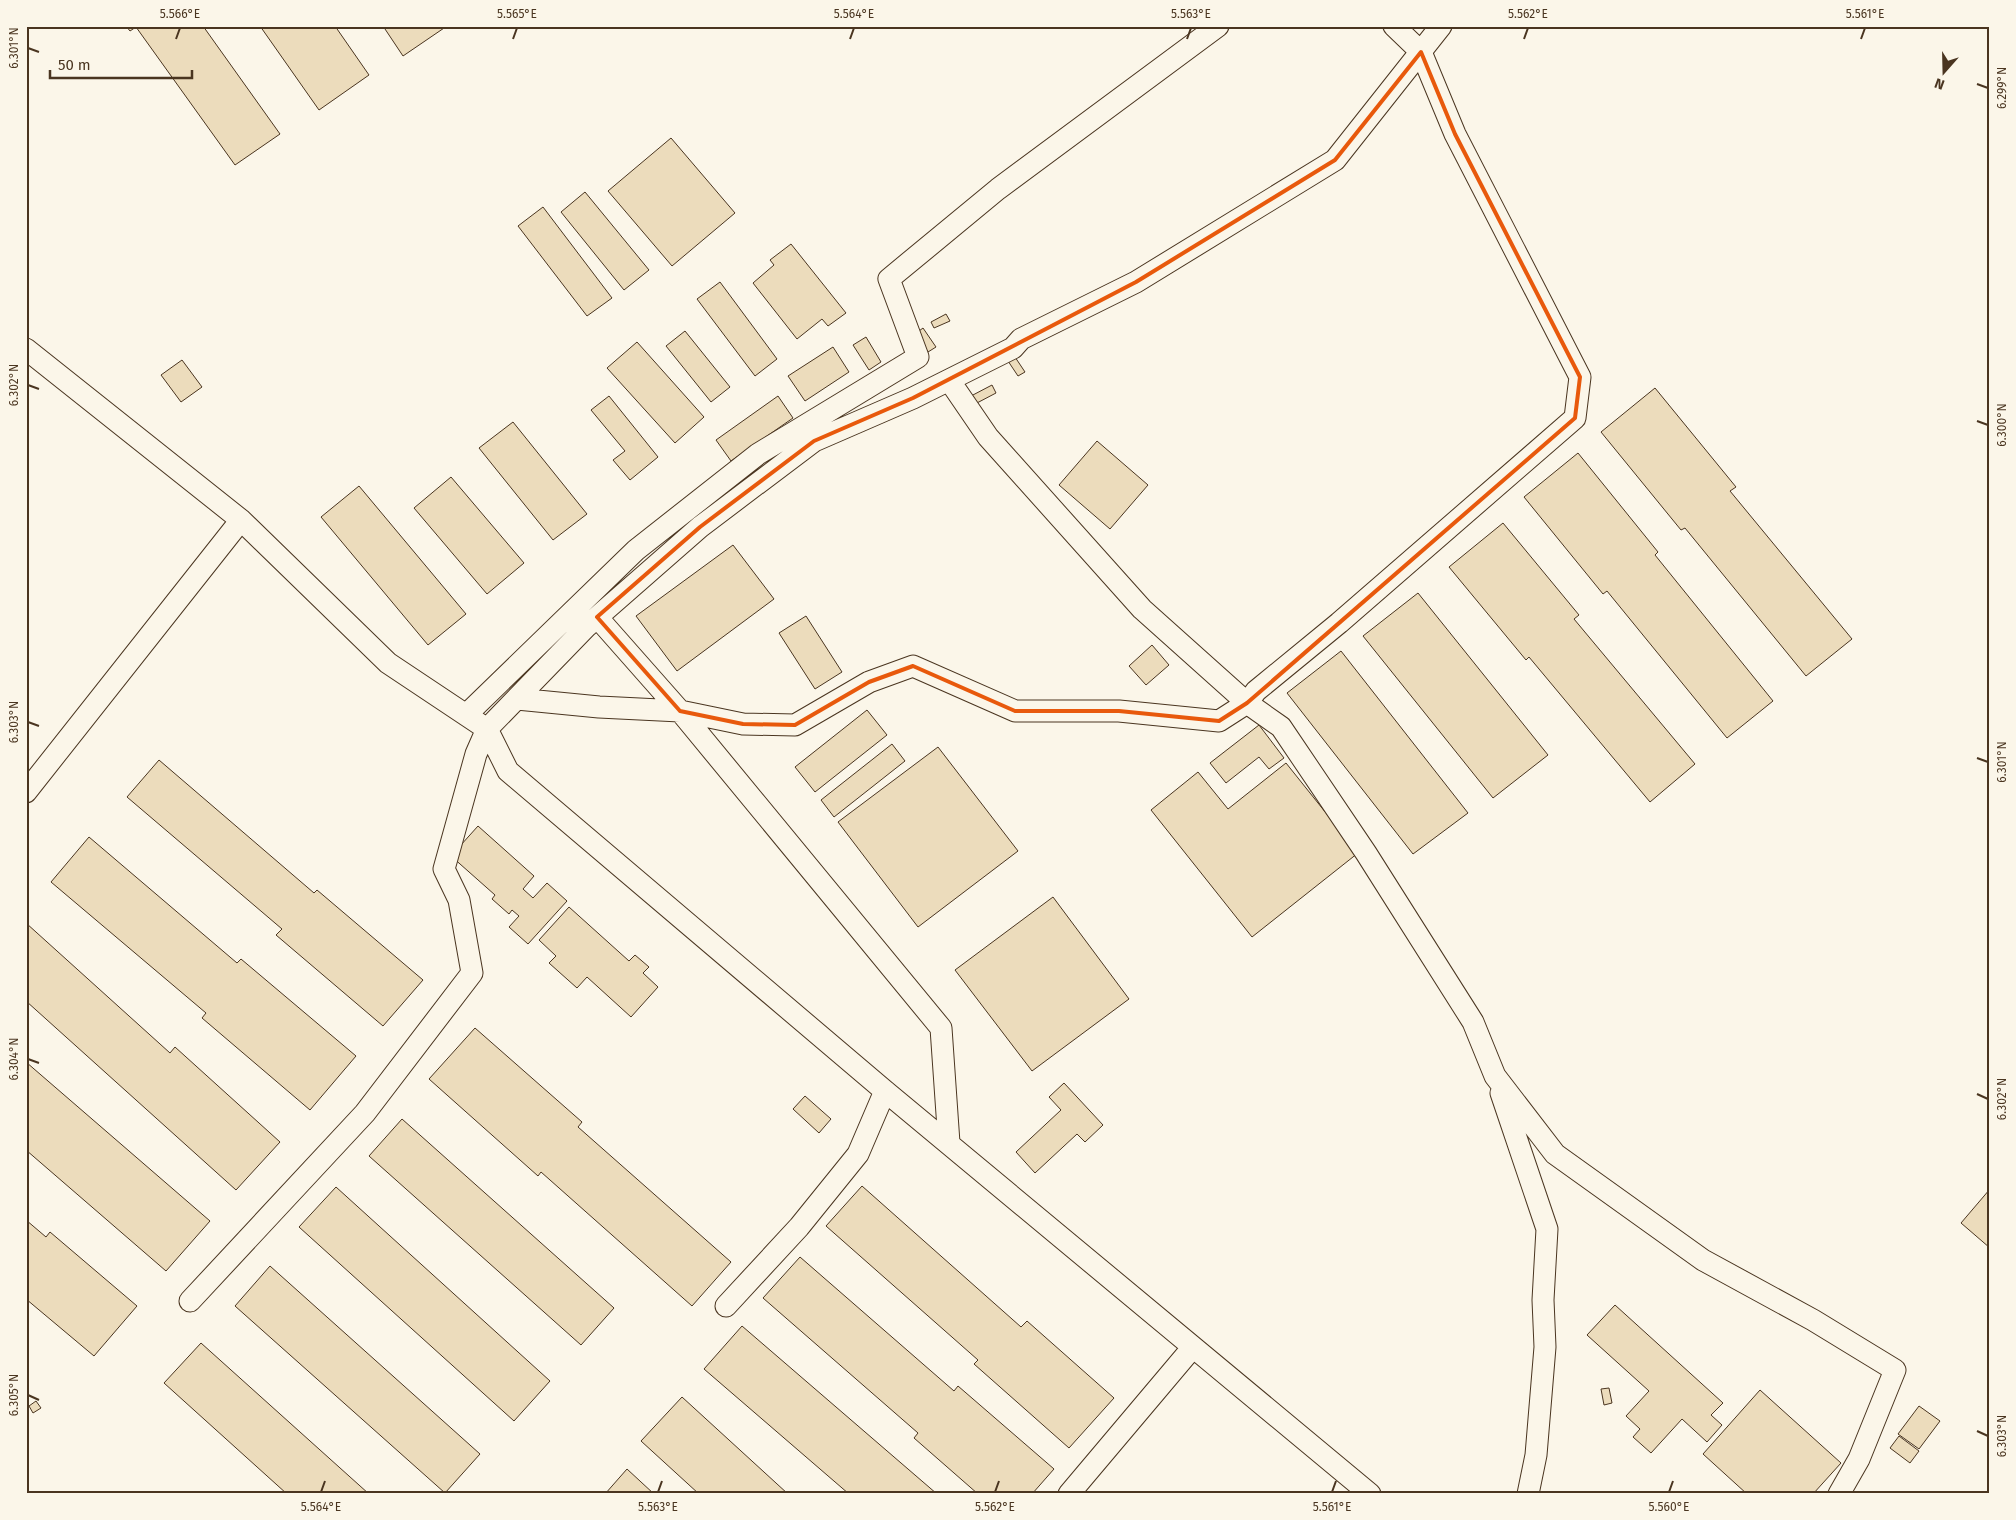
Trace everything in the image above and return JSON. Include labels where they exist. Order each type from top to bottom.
[{"type":"street","points":[[466,715],[636,550],[758,454],[918,356],[889,278],[998,189],[1218,26]]},
{"type":"street","points":[[517,699],[599,707],[680,711],[743,724],[795,725],[869,682],[913,666],[1015,711],[1119,710],[1219,721],[1247,703],[1256,691],[1339,623],[1575,418],[1580,376],[1455,134],[1421,52],[1394,26]]},
{"type":"street","points":[[190,1302],[365,1113],[472,973],[459,900],[444,869],[476,754],[487,729],[597,617],[700,528],[814,441],[913,398],[1013,348],[1021,339],[1136,282],[1335,160],[1441,26]]},
{"type":"street","points":[[26,349],[240,520],[388,663],[487,729],[508,771],[885,1091],[1370,1494]]},
{"type":"street","points":[[948,380],[988,437],[1142,609],[1247,703],[1281,728],[1366,853],[1473,1022],[1495,1076],[1548,1229],[1543,1300],[1545,1347],[1536,1455],[1528,1494]]},
{"type":"street","points":[[26,792],[240,520]]},
{"type":"street","points":[[597,617],[680,711],[941,1028],[949,1143]]},
{"type":"street","points":[[1495,1076],[1555,1154],[1703,1260],[1813,1320],[1895,1370],[1859,1459],[1839,1494]]},
{"type":"street","points":[[726,1306],[799,1227],[858,1154],[885,1091]]},
{"type":"street","points":[[1069,1494],[1193,1347]]},
{"type":"highlighted area","points":[[1421,52],[1455,134],[1580,377],[1575,418],[1247,703],[1219,721],[1119,711],[1015,711],[913,666],[869,682],[795,725],[743,724],[680,711],[597,617],[700,527],[814,441],[913,398],[1136,282],[1335,160]]},
{"type":"building","points":[[126,26],[203,26],[280,134],[235,165],[136,27],[130,31]]},
{"type":"building","points":[[260,26],[335,26],[369,75],[319,110]]},
{"type":"building","points":[[383,26],[447,26],[403,56]]},
{"type":"building","points":[[671,138],[735,213],[672,266],[608,191]]},
{"type":"building","points":[[585,192],[649,270],[624,290],[561,212]]},
{"type":"building","points":[[543,207],[612,298],[587,316],[518,226]]},
{"type":"building","points":[[791,244],[846,313],[828,326],[822,319],[797,339],[753,283],[774,265],[770,260]]},
{"type":"building","points":[[720,282],[777,359],[755,376],[697,299]]},
{"type":"building","points":[[946,314],[950,321],[934,328],[931,322]]},
{"type":"building","points":[[923,328],[936,347],[928,352],[915,334]]},
{"type":"building","points":[[685,331],[730,387],[711,402],[666,346]]},
{"type":"building","points":[[866,337],[881,362],[869,370],[853,345]]},
{"type":"building","points":[[637,342],[704,417],[675,443],[607,368]]},
{"type":"building","points":[[833,347],[849,372],[805,401],[788,376]]},
{"type":"building","points":[[1013,354],[1025,372],[1018,376],[1006,358]]},
{"type":"building","points":[[182,360],[202,387],[181,402],[161,375]]},
{"type":"building","points":[[992,385],[996,393],[975,404],[971,396]]},
{"type":"building","points":[[1655,388],[1736,487],[1730,491],[1852,639],[1806,676],[1685,528],[1681,530],[1601,432]]},
{"type":"building","points":[[609,396],[658,457],[630,480],[613,460],[625,451],[591,410]]},
{"type":"building","points":[[778,396],[793,418],[731,461],[716,440]]},
{"type":"building","points":[[513,422],[587,514],[553,540],[479,448]]},
{"type":"building","points":[[1097,441],[1148,485],[1110,529],[1059,485]]},
{"type":"building","points":[[1578,453],[1658,552],[1655,555],[1773,701],[1727,738],[1607,591],[1603,594],[1524,497]]},
{"type":"building","points":[[451,477],[524,563],[487,594],[414,508]]},
{"type":"building","points":[[359,486],[466,614],[428,645],[321,517]]},
{"type":"building","points":[[1503,523],[1579,615],[1574,619],[1695,764],[1650,802],[1529,657],[1526,660],[1449,567]]},
{"type":"building","points":[[733,545],[774,599],[677,671],[636,616]]},
{"type":"building","points":[[1418,593],[1548,755],[1493,798],[1363,636]]},
{"type":"building","points":[[806,616],[842,672],[815,689],[779,633]]},
{"type":"building","points":[[1152,645],[1169,665],[1146,685],[1129,666]]},
{"type":"building","points":[[1341,651],[1468,813],[1413,854],[1287,693]]},
{"type":"building","points":[[867,710],[887,735],[815,792],[795,767]]},
{"type":"building","points":[[1259,725],[1284,758],[1269,769],[1259,757],[1226,783],[1210,763]]},
{"type":"building","points":[[892,744],[905,761],[834,817],[821,800]]},
{"type":"building","points":[[938,747],[1018,851],[918,927],[838,822]]},
{"type":"building","points":[[159,760],[314,893],[317,890],[423,980],[383,1026],[276,935],[282,929],[127,797]]},
{"type":"building","points":[[1286,763],[1358,853],[1252,937],[1151,810],[1198,772],[1228,809]]},
{"type":"building","points":[[478,826],[534,876],[523,889],[533,898],[547,883],[567,901],[528,944],[509,927],[519,916],[512,910],[509,914],[492,899],[495,895],[451,856]]},
{"type":"building","points":[[89,837],[237,963],[241,959],[356,1056],[310,1110],[202,1018],[206,1013],[51,882]]},
{"type":"building","points":[[1053,897],[1129,999],[1032,1071],[955,970]]},
{"type":"building","points":[[569,907],[629,961],[635,955],[649,967],[643,973],[658,987],[631,1017],[587,977],[577,988],[549,963],[556,956],[539,940]]},
{"type":"building","points":[[26,923],[170,1053],[175,1047],[280,1142],[236,1190],[26,1001]]},
{"type":"building","points":[[475,1028],[582,1122],[578,1127],[731,1262],[692,1306],[541,1172],[538,1176],[429,1079]]},
{"type":"building","points":[[26,1062],[210,1221],[166,1271],[26,1150]]},
{"type":"building","points":[[1064,1083],[1103,1125],[1085,1142],[1077,1134],[1035,1173],[1016,1152],[1061,1110],[1049,1097]]},
{"type":"building","points":[[805,1096],[831,1119],[819,1133],[793,1109]]},
{"type":"building","points":[[402,1119],[614,1308],[581,1345],[369,1156]]},
{"type":"building","points":[[862,1186],[1021,1327],[1027,1321],[1114,1398],[1069,1448],[974,1364],[978,1360],[826,1226]]},
{"type":"building","points":[[336,1187],[550,1381],[514,1421],[299,1227]]},
{"type":"building","points":[[1990,1189],[1990,1248],[1961,1223]]},
{"type":"building","points":[[26,1220],[46,1237],[50,1232],[137,1306],[94,1356],[26,1299]]},
{"type":"building","points":[[800,1257],[954,1391],[958,1386],[1054,1469],[1032,1494],[978,1494],[914,1438],[918,1433],[763,1298]]},
{"type":"building","points":[[270,1266],[480,1454],[445,1493],[235,1306]]},
{"type":"building","points":[[1615,1305],[1723,1403],[1711,1415],[1722,1425],[1707,1442],[1682,1419],[1651,1453],[1633,1437],[1640,1429],[1626,1416],[1649,1391],[1587,1335]]},
{"type":"building","points":[[742,1326],[937,1494],[849,1494],[704,1369]]},
{"type":"building","points":[[201,1343],[369,1494],[287,1494],[164,1383]]},
{"type":"building","points":[[1609,1388],[1612,1403],[1604,1405],[1601,1389]]},
{"type":"building","points":[[1760,1390],[1841,1463],[1813,1494],[1747,1494],[1703,1454]]},
{"type":"building","points":[[682,1397],[788,1494],[699,1494],[641,1441]]},
{"type":"building","points":[[36,1401],[41,1408],[33,1413],[29,1406]]},
{"type":"building","points":[[1919,1406],[1940,1421],[1919,1449],[1898,1434]]},
{"type":"building","points":[[1899,1436],[1919,1451],[1910,1463],[1890,1448]]},
{"type":"building","points":[[627,1469],[654,1494],[605,1494]]}]
